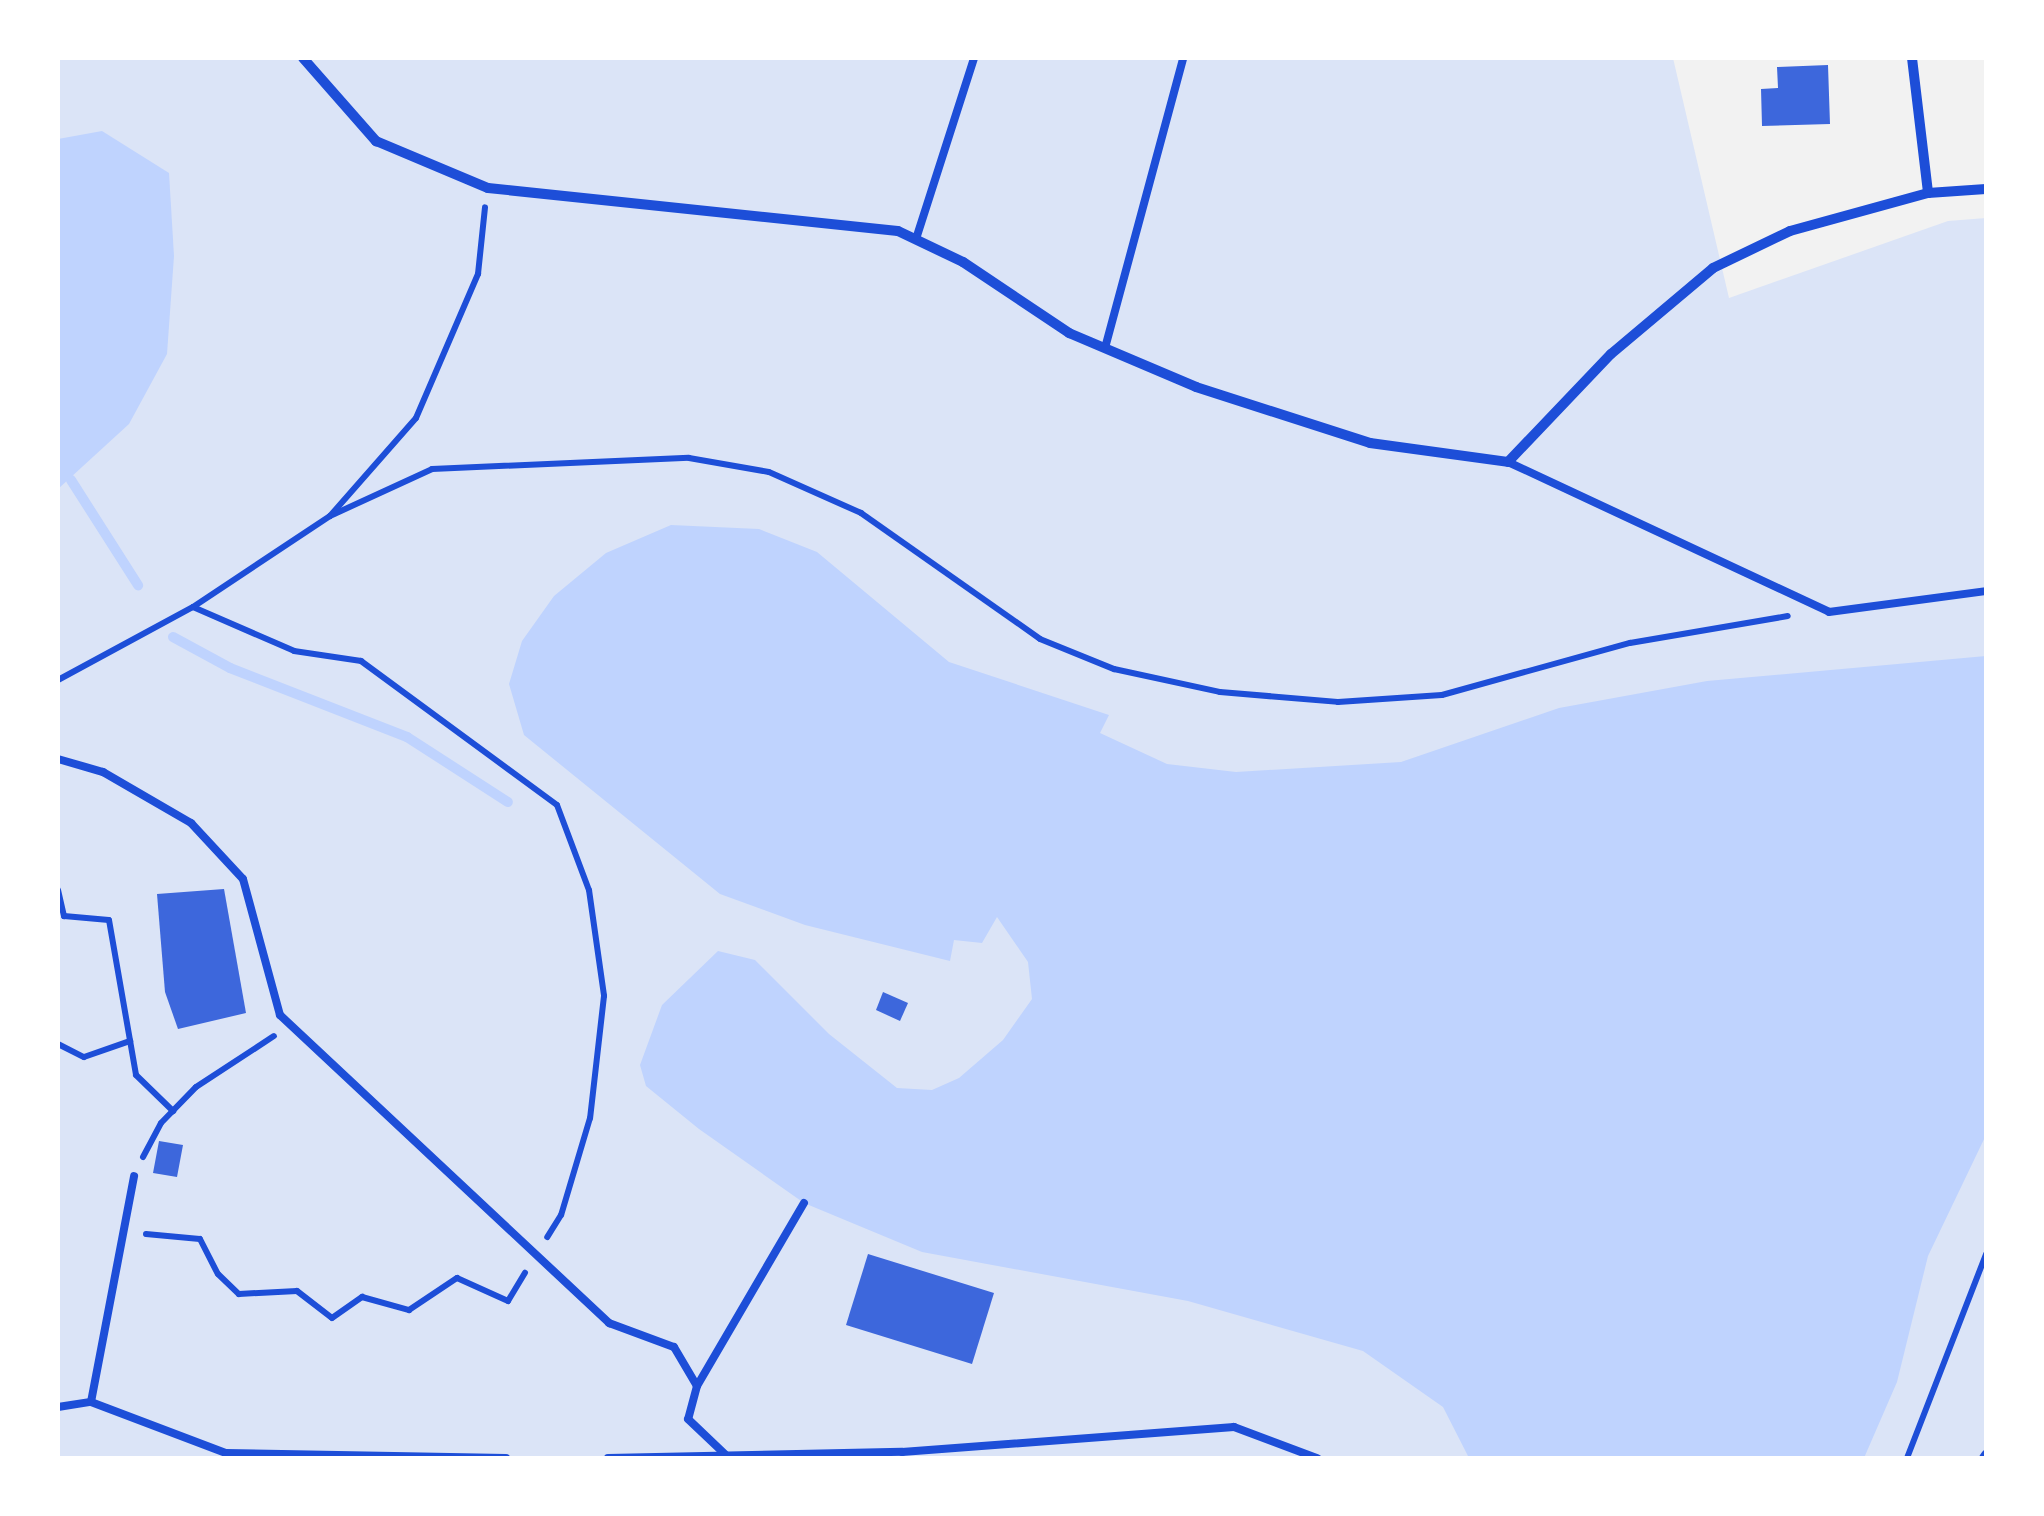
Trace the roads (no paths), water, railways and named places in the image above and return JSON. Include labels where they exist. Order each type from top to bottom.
[{"type":"street","points":[[303,58],[376,142],[488,188],[638,200],[898,231],[1105,348],[1196,387],[1370,443],[1508,462],[1611,354],[1713,268],[1790,231],[1928,193],[1986,189]]},
{"type":"street","points":[[1912,58],[1928,193]]},
{"type":"lane","points":[[916,240],[974,58]]},
{"type":"lane","points":[[1105,348],[1183,58]]},
{"type":"lane","points":[[1508,462],[1829,612],[1986,591]]},
{"type":"lane","points":[[58,760],[103,772],[191,822],[243,879],[280,1015],[609,1323],[674,1347],[697,1386]]},
{"type":"lane","points":[[91,1402],[134,1176]]},
{"type":"lane","points":[[726,1455],[688,1419],[697,1386],[804,1203]]},
{"type":"lane","points":[[58,1408],[91,1402],[226,1453],[506,1458]]},
{"type":"lane","points":[[608,1458],[902,1452],[1234,1426],[1317,1458]]},
{"type":"water","points":[[102,131],[169,173],[174,256],[167,354],[129,424],[58,489],[58,139]]},
{"type":"water","points":[[671,525],[759,529],[817,552],[949,662],[1109,715],[1100,733],[1167,764],[1236,772],[1401,762],[1559,708],[1707,681],[1986,656],[1986,1135],[1928,1256],[1897,1382],[1864,1458],[1469,1458],[1443,1407],[1363,1351],[1188,1301],[922,1252],[804,1203],[699,1129],[646,1086],[640,1065],[662,1005],[718,951],[755,960],[829,1034],[897,1088],[932,1090],[959,1078],[1003,1040],[1032,999],[1028,962],[997,917],[982,943],[954,940],[950,961],[805,925],[720,894],[524,735],[509,684],[522,641],[554,596],[606,553]]},
{"type":"waterway","points":[[71,480],[138,585]]},
{"type":"waterway","points":[[173,637],[230,668],[407,737],[508,802]]}]
